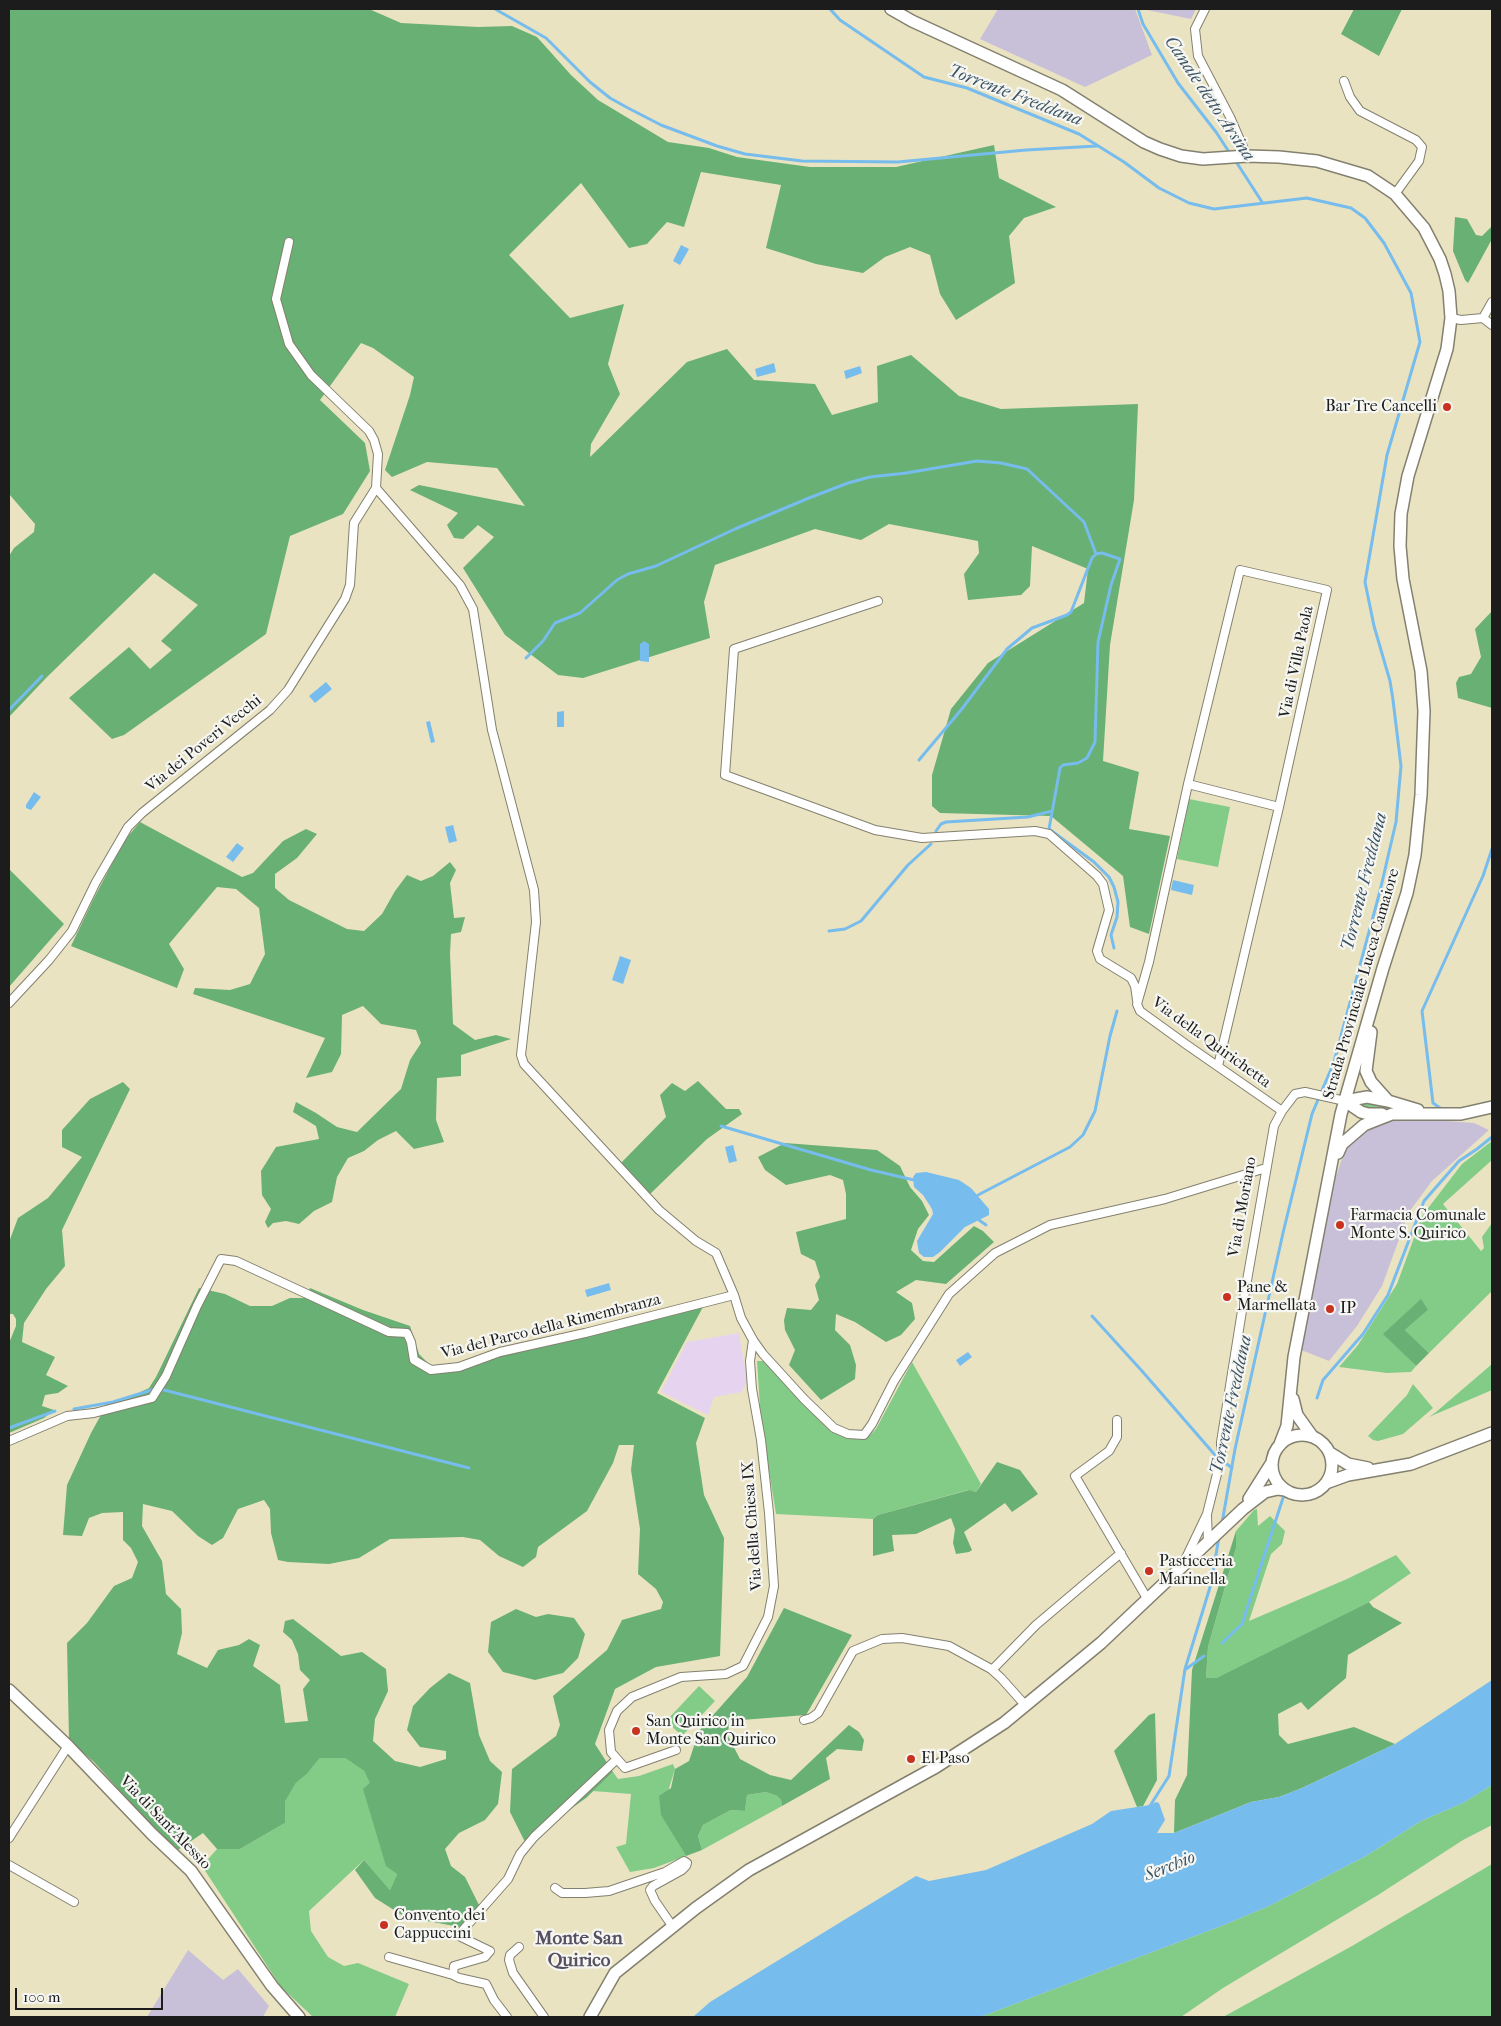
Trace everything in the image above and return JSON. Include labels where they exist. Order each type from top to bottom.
[{"type":"main road","name":"Strada Provinciale Lucca-Camaiore","points":[[891,9],[912,21],[1062,90],[1152,146],[1192,158],[1247,156],[1317,161],[1368,176],[1396,194],[1424,228],[1440,259],[1449,290],[1451,318],[1447,349],[1417,443],[1403,496],[1400,546],[1402,571],[1423,690],[1424,711],[1421,795],[1415,855],[1406,893],[1374,998],[1346,1101],[1294,1357],[1287,1426],[1280,1444]]},
{"type":"main road","points":[[1374,998],[1366,1071],[1377,1091],[1388,1101]]},
{"type":"main road","name":"Via di Moriano","points":[[1346,1101],[1367,1097],[1388,1101],[1427,1113]]},
{"type":"main road","points":[[1346,1101],[1354,1108],[1368,1114],[1392,1114]]},
{"type":"main road","name":"Via di Moriano","points":[[1330,1174],[1342,1144],[1364,1125],[1392,1114],[1461,1114],[1492,1107]]},
{"type":"main road","name":"Strada Provinciale Lucca-Camaiore","points":[[1291,1393],[1297,1415],[1312,1436]]},
{"type":"main road","points":[[1326,1483],[1348,1474],[1410,1464],[1492,1433]]},
{"type":"main road","points":[[1243,1509],[1271,1464],[1274,1453],[1280,1444],[1291,1436],[1312,1436],[1322,1443],[1330,1453],[1348,1464],[1375,1469]]},
{"type":"main road","points":[[590,2017],[615,1973],[673,1926],[749,1870],[936,1767],[982,1739],[1026,1706],[1148,1600],[1243,1509],[1265,1492],[1278,1489],[1295,1495],[1307,1495],[1318,1491],[1326,1483],[1332,1469],[1330,1453]]},
{"type":"main road","points":[[1271,1464],[1273,1476],[1285,1490]]},
{"type":"main road","name":"Via di Sant'Alessio","points":[[9,1690],[68,1746],[152,1834],[191,1871],[272,1986],[299,2017]]},
{"type":"street","points":[[1205,9],[1195,29],[1198,56],[1247,156]]},
{"type":"street","points":[[1344,81],[1350,97],[1360,111],[1416,140],[1422,147],[1419,161],[1396,194]]},
{"type":"street","points":[[288,242],[276,299],[289,344],[311,375],[369,431],[378,454],[376,488],[460,585],[473,609],[492,730],[534,890],[536,922],[520,1055],[524,1064],[659,1210],[696,1241],[716,1254],[734,1295],[741,1318],[753,1340],[763,1354],[804,1399],[834,1428],[848,1434],[864,1435],[872,1424],[894,1381],[949,1294],[995,1253],[1050,1225],[1165,1199],[1266,1168]]},
{"type":"street","points":[[1483,318],[1492,302]]},
{"type":"street","points":[[1451,318],[1461,320],[1483,318],[1492,325]]},
{"type":"street","name":"Via dei Poveri Vecchi","points":[[9,1003],[49,960],[72,931],[96,882],[128,827],[142,813],[270,710],[288,690],[345,599],[350,585],[354,522],[376,488]]},
{"type":"street","name":"Via di Villa Paola","points":[[1149,962],[1188,784],[1240,570],[1327,590],[1280,807],[1218,1066]]},
{"type":"street","points":[[878,602],[734,649],[725,775],[875,830],[922,838],[1035,831],[1049,834],[1097,876],[1103,884],[1109,910],[1097,951],[1100,960],[1131,978],[1135,986],[1137,1004]]},
{"type":"street","points":[[1188,784],[1280,807]]},
{"type":"street","name":"Via della Quirichetta","points":[[1149,962],[1137,1004],[1140,1011],[1282,1111]]},
{"type":"street","name":"Via di Moriano","points":[[1179,1571],[1207,1516],[1221,1458],[1222,1432],[1274,1126],[1282,1111],[1295,1094],[1305,1092],[1346,1101]]},
{"type":"street","name":"Via del Parco della Rimembranza","points":[[9,1441],[67,1416],[94,1413],[152,1398],[166,1376],[197,1306],[221,1259],[236,1261],[389,1332],[407,1333],[411,1342],[414,1360],[431,1370],[459,1367],[500,1352],[585,1333],[734,1295]]},
{"type":"street","name":"Via della Chiesa IX","points":[[617,1759],[611,1752],[610,1730],[617,1711],[632,1697],[681,1677],[726,1674],[743,1666],[768,1617],[774,1586],[761,1440],[752,1389],[750,1361],[753,1340]]},
{"type":"street","points":[[1117,1420],[1117,1437],[1110,1451],[1075,1476],[1148,1600]]},
{"type":"street","points":[[1207,1516],[1211,1540]]},
{"type":"street","name":"Via di Moriano","points":[[1207,1516],[1211,1540]]},
{"type":"street","points":[[1198,1533],[1211,1540]]},
{"type":"street","points":[[992,1670],[1036,1625],[1121,1553]]},
{"type":"street","points":[[804,1720],[818,1713],[853,1651],[882,1639],[902,1638],[949,1646],[992,1670],[1026,1706]]},
{"type":"street","points":[[9,1838],[68,1746]]},
{"type":"street","points":[[453,1974],[454,1966],[485,1957],[490,1951],[461,1937],[464,1930],[508,1879],[520,1854],[547,1824],[617,1759],[624,1768],[676,1750]]},
{"type":"street","points":[[9,1822],[17,1827]]},
{"type":"street","points":[[555,1888],[562,1893],[609,1891],[664,1872],[684,1861],[687,1862],[682,1870],[653,1886],[650,1890],[655,1901],[673,1926]]},
{"type":"street","points":[[9,1865],[74,1902]]},
{"type":"street","points":[[519,1947],[510,1956],[509,1960],[513,1973],[544,2017]]},
{"type":"street","points":[[389,1957],[486,1984],[494,2000],[507,2017]]},
{"type":"shaded area","points":[[998,9],[1135,9],[1152,55],[1085,87],[980,39]]},
{"type":"shaded area","points":[[1142,9],[1196,9],[1191,19]]},
{"type":"shaded area","points":[[1406,1118],[1474,1123],[1489,1130],[1432,1181],[1409,1212],[1382,1286],[1357,1326],[1329,1361],[1296,1348],[1327,1202],[1344,1153],[1353,1139],[1364,1130],[1390,1120]]},
{"type":"shaded area","points":[[739,1333],[747,1381],[742,1392],[714,1397],[708,1415],[661,1392],[687,1342]]},
{"type":"shaded area","points":[[188,1950],[223,1980],[238,1969],[269,2006],[263,2017],[147,2017]]},
{"type":"green space","points":[[9,9],[369,9],[401,23],[478,27],[512,26],[537,37],[571,75],[598,100],[668,142],[709,148],[737,157],[810,167],[896,167],[994,145],[999,178],[1056,207],[1024,218],[1009,236],[1015,283],[956,320],[940,294],[930,255],[910,247],[885,257],[863,273],[816,264],[766,248],[781,185],[701,172],[684,227],[667,222],[647,244],[629,248],[581,183],[509,255],[570,318],[624,304],[608,364],[620,394],[591,444],[590,457],[687,362],[727,349],[754,380],[815,384],[832,415],[878,402],[877,366],[911,355],[959,396],[1001,409],[1138,404],[1134,500],[1110,645],[1103,761],[1139,772],[1129,829],[1170,836],[1149,934],[1130,927],[1123,876],[1051,816],[940,813],[932,806],[932,775],[951,709],[988,663],[1084,603],[1088,569],[1032,546],[1030,586],[1021,595],[968,600],[964,574],[979,553],[978,541],[889,524],[861,540],[815,529],[715,565],[704,602],[710,638],[583,678],[558,675],[505,635],[463,568],[494,537],[478,525],[463,539],[454,538],[447,525],[458,513],[410,490],[419,485],[525,506],[497,468],[427,462],[392,477],[385,470],[410,395],[414,377],[373,348],[361,343],[320,400],[365,443],[370,471],[343,514],[290,536],[266,634],[124,735],[112,739],[69,698],[129,647],[150,669],[172,650],[161,641],[198,605],[154,573],[47,677],[9,717],[9,556],[14,548],[34,532],[35,524],[9,494]]},
{"type":"green space","points":[[1354,9],[1402,9],[1379,56],[1341,34]]},
{"type":"green space","points":[[1455,217],[1467,219],[1476,235],[1482,236],[1492,226],[1492,239],[1468,283],[1453,251]]},
{"type":"green space","points":[[1492,611],[1492,708],[1458,698],[1456,683],[1459,677],[1471,674],[1481,657],[1475,629]]},
{"type":"green space","points":[[1189,799],[1230,807],[1218,867],[1177,859]]},
{"type":"green space","points":[[140,822],[242,877],[253,873],[283,841],[306,829],[317,834],[297,858],[275,874],[275,888],[289,900],[347,929],[364,931],[382,914],[407,875],[421,881],[433,876],[450,862],[456,870],[450,883],[454,918],[465,917],[461,932],[451,934],[453,1024],[475,1040],[496,1035],[511,1039],[461,1055],[461,1076],[437,1078],[436,1120],[444,1142],[414,1149],[396,1131],[378,1140],[364,1151],[348,1158],[337,1177],[332,1202],[314,1211],[299,1224],[286,1221],[273,1223],[268,1228],[265,1222],[271,1209],[262,1195],[261,1171],[276,1147],[319,1139],[316,1126],[293,1112],[296,1102],[337,1127],[357,1132],[401,1089],[410,1060],[421,1043],[416,1030],[381,1024],[363,1006],[342,1015],[341,1054],[332,1072],[306,1078],[325,1038],[193,994],[195,988],[230,990],[250,984],[265,954],[259,908],[236,889],[217,887],[169,944],[184,969],[177,988],[71,946],[124,841]]},
{"type":"green space","points":[[9,869],[64,924],[9,987]]},
{"type":"green space","points":[[698,1081],[726,1109],[739,1109],[742,1114],[707,1139],[649,1195],[620,1164],[666,1117],[660,1095],[672,1083],[685,1091]]},
{"type":"green space","points":[[123,1082],[130,1089],[62,1230],[65,1266],[46,1289],[24,1323],[22,1342],[55,1357],[46,1375],[68,1386],[58,1393],[45,1395],[42,1406],[54,1410],[44,1418],[9,1433],[9,1343],[16,1326],[16,1319],[13,1314],[9,1314],[9,1242],[18,1218],[48,1198],[82,1157],[62,1147],[62,1130],[90,1099]]},
{"type":"green space","points":[[1368,1100],[1399,1109],[1368,1111],[1357,1103]]},
{"type":"green space","points":[[1492,1141],[1492,1160],[1443,1204],[1481,1251],[1484,1248],[1482,1237],[1492,1223],[1492,1291],[1429,1353],[1405,1330],[1428,1310],[1384,1334],[1416,1366],[1411,1372],[1387,1373],[1339,1367],[1358,1345],[1397,1284],[1422,1216],[1462,1164]]},
{"type":"green space","points":[[785,1143],[877,1150],[900,1166],[910,1187],[922,1201],[929,1215],[918,1229],[911,1250],[923,1261],[934,1262],[974,1226],[983,1231],[994,1242],[946,1284],[916,1280],[896,1292],[912,1303],[915,1319],[901,1335],[886,1342],[855,1322],[836,1314],[835,1330],[850,1345],[856,1365],[855,1379],[821,1400],[789,1365],[795,1350],[785,1330],[784,1320],[787,1308],[811,1310],[819,1300],[815,1285],[820,1277],[815,1261],[801,1254],[796,1232],[846,1219],[846,1194],[843,1180],[830,1175],[786,1185],[765,1170],[758,1157]]},
{"type":"green space","points":[[199,1288],[225,1294],[250,1306],[272,1306],[290,1298],[305,1298],[310,1288],[363,1310],[410,1326],[419,1354],[431,1366],[451,1365],[623,1326],[704,1305],[657,1393],[705,1418],[696,1443],[704,1495],[724,1538],[720,1656],[656,1667],[615,1689],[595,1744],[613,1772],[586,1798],[558,1818],[537,1837],[525,1842],[510,1812],[512,1769],[556,1736],[560,1725],[553,1696],[607,1650],[622,1620],[661,1609],[663,1602],[656,1589],[638,1574],[640,1529],[631,1470],[634,1445],[619,1445],[613,1463],[587,1511],[538,1547],[536,1557],[523,1567],[499,1556],[480,1540],[463,1537],[390,1539],[359,1558],[329,1564],[288,1562],[278,1560],[271,1533],[270,1509],[264,1500],[238,1509],[223,1538],[212,1545],[198,1536],[172,1511],[143,1504],[142,1526],[162,1561],[166,1594],[181,1609],[182,1633],[177,1654],[207,1668],[218,1650],[239,1645],[249,1639],[260,1645],[253,1666],[280,1685],[285,1723],[308,1721],[303,1689],[310,1680],[300,1670],[298,1654],[292,1640],[283,1632],[285,1621],[293,1619],[341,1656],[362,1652],[386,1669],[388,1691],[375,1719],[373,1741],[395,1761],[420,1767],[446,1759],[446,1751],[420,1747],[407,1730],[413,1706],[430,1688],[449,1673],[470,1683],[479,1735],[490,1761],[502,1772],[498,1804],[485,1820],[459,1833],[445,1849],[451,1866],[465,1877],[479,1905],[460,1927],[405,1917],[375,1898],[355,1870],[364,1860],[390,1890],[397,1874],[386,1866],[363,1789],[370,1783],[364,1771],[345,1758],[320,1758],[307,1774],[296,1783],[285,1802],[285,1823],[240,1849],[217,1849],[203,1833],[175,1852],[94,1762],[69,1740],[67,1643],[87,1623],[114,1586],[132,1578],[138,1562],[131,1548],[123,1540],[123,1512],[102,1513],[89,1518],[82,1536],[63,1535],[67,1485],[91,1433],[107,1404],[149,1388]]},
{"type":"green space","points":[[1421,1299],[1428,1310],[1405,1330],[1429,1353],[1416,1366],[1383,1334]]},
{"type":"green space","points":[[757,1361],[763,1361],[767,1364],[835,1432],[846,1438],[860,1439],[871,1434],[876,1429],[912,1362],[981,1484],[976,1492],[968,1490],[878,1515],[873,1519],[776,1514],[761,1422]]},
{"type":"green space","points":[[1492,1364],[1492,1390],[1429,1417],[1436,1412]]},
{"type":"green space","points":[[1413,1384],[1433,1408],[1403,1434],[1378,1441],[1373,1440],[1368,1436],[1407,1395]]},
{"type":"green space","points":[[997,1462],[1020,1470],[1038,1494],[1012,1512],[1005,1503],[964,1532],[972,1550],[956,1554],[953,1543],[955,1529],[951,1518],[916,1534],[892,1535],[894,1551],[873,1556],[873,1519],[878,1515],[969,1490],[976,1492]]},
{"type":"green space","points":[[1257,1509],[1258,1526],[1270,1516],[1285,1531],[1282,1544],[1271,1554],[1249,1621],[1347,1579],[1396,1555],[1411,1573],[1369,1602],[1216,1678],[1206,1678],[1208,1647],[1236,1548],[1236,1531]]},
{"type":"green space","points":[[1236,1531],[1236,1548],[1208,1647],[1206,1678],[1216,1678],[1369,1602],[1373,1607],[1402,1623],[1348,1655],[1346,1678],[1308,1710],[1301,1702],[1278,1714],[1279,1735],[1288,1744],[1354,1727],[1395,1744],[1302,1788],[1279,1797],[1251,1802],[1174,1833],[1175,1800],[1187,1775],[1192,1670]]},
{"type":"green space","points":[[784,1608],[852,1635],[806,1715],[729,1721],[728,1736],[740,1759],[770,1775],[791,1780],[849,1725],[859,1732],[864,1740],[862,1751],[837,1749],[826,1758],[830,1779],[782,1806],[781,1800],[777,1796],[766,1792],[747,1795],[745,1811],[731,1810],[703,1825],[698,1836],[702,1850],[686,1856],[661,1815],[659,1796],[671,1788],[675,1769],[689,1761],[699,1731],[747,1677]]},
{"type":"green space","points":[[516,1609],[536,1617],[548,1614],[574,1618],[585,1634],[578,1658],[563,1673],[535,1680],[503,1672],[488,1652],[491,1622]]},
{"type":"green space","points":[[699,1686],[715,1701],[682,1736],[666,1721]]},
{"type":"green space","points":[[1155,1713],[1157,1780],[1143,1806],[1137,1807],[1114,1751],[1149,1715]]},
{"type":"green space","points":[[320,1758],[345,1758],[364,1771],[371,1784],[397,1874],[390,1890],[364,1860],[309,1911],[311,1931],[328,1957],[344,1966],[358,1963],[409,1984],[395,2017],[313,2017],[281,1987],[202,1866],[217,1849],[240,1849],[285,1823],[285,1802],[296,1783],[307,1774]]},
{"type":"green space","points":[[673,1764],[675,1769],[661,1814],[686,1856],[654,1868],[630,1872],[616,1847],[626,1844],[631,1794],[593,1791],[613,1772],[618,1779],[639,1776]]},
{"type":"green space","points":[[1492,1785],[1492,1825],[1463,1840],[1378,1895],[1223,1988],[1181,2017],[980,2017],[1224,1925],[1269,1906],[1366,1856],[1421,1821],[1463,1803]]},
{"type":"green space","points":[[766,1792],[777,1796],[781,1800],[782,1806],[702,1850],[698,1836],[703,1825],[731,1810],[745,1811],[747,1795]]},
{"type":"green space","points":[[1492,1864],[1492,2017],[1223,2017],[1352,1946]]},
{"type":"water","points":[[681,245],[689,249],[680,265],[673,261]]},
{"type":"water","points":[[774,363],[776,372],[757,377],[755,369]]},
{"type":"water","points":[[860,366],[862,373],[846,379],[844,371]]},
{"type":"water","points":[[644,641],[649,644],[649,662],[640,661],[640,644]]},
{"type":"water","points":[[326,682],[332,689],[315,703],[309,696]]},
{"type":"water","points":[[564,711],[564,727],[557,727],[557,712]]},
{"type":"water","points":[[430,721],[435,742],[431,743],[426,722]]},
{"type":"water","points":[[34,792],[41,797],[31,810],[26,808],[26,805]]},
{"type":"water","points":[[453,825],[457,841],[449,843],[445,827]]},
{"type":"water","points":[[237,843],[244,848],[233,862],[226,857]]},
{"type":"water","points":[[1173,880],[1194,885],[1192,895],[1171,890]]},
{"type":"water","points":[[620,956],[631,960],[623,984],[612,980]]},
{"type":"water","points":[[733,1145],[737,1161],[729,1163],[725,1147]]},
{"type":"water","points":[[926,1172],[959,1180],[971,1188],[989,1209],[989,1215],[965,1227],[933,1257],[924,1257],[919,1253],[917,1241],[933,1214],[923,1195],[914,1187],[913,1177],[916,1173]]},
{"type":"water","points":[[609,1283],[611,1290],[587,1297],[585,1290]]},
{"type":"water","points":[[968,1352],[972,1357],[960,1366],[956,1360]]},
{"type":"water","name":"Serchio","points":[[1492,1680],[1492,1785],[1463,1803],[1421,1821],[1366,1856],[1269,1906],[1224,1925],[980,2017],[693,2017],[710,2002],[916,1876],[929,1881],[986,1870],[1092,1824],[1111,1811],[1150,1805],[1156,1802],[1159,1803],[1165,1820],[1157,1833],[1174,1833],[1251,1802],[1279,1797],[1302,1788],[1395,1744]]},
{"type":"waterway","points":[[495,9],[546,38],[590,82],[610,98],[661,125],[717,146],[745,154],[802,161],[898,162],[1026,150],[1097,146]]},
{"type":"waterway","name":"Torrente Freddana","points":[[830,9],[840,20],[924,77],[967,88],[1079,134],[1124,162],[1159,188],[1189,203],[1214,209],[1307,198],[1351,208],[1365,218],[1384,243],[1411,293],[1420,342],[1387,455],[1365,582],[1393,700],[1401,766],[1396,822],[1380,891],[1334,1062],[1312,1114],[1283,1233],[1235,1449],[1222,1523]]},
{"type":"waterway","name":"Canale detto Arsina","points":[[1138,9],[1143,24],[1178,83],[1216,132],[1231,155]]},
{"type":"waterway","name":"Canale detto Arsina","points":[[1235,160],[1262,202]]},
{"type":"waterway","points":[[526,658],[543,641],[555,623],[580,613],[617,580],[628,574],[656,566],[735,529],[809,498],[870,477],[977,461],[1001,463],[1027,469],[1084,522],[1096,554]]},
{"type":"waterway","points":[[919,760],[961,710],[1007,649],[1032,628],[1071,612],[1092,558],[1096,554],[1102,553],[1120,559],[1111,585],[1098,642],[1095,742],[1087,758],[1078,763],[1063,765],[1060,768],[1049,829],[1094,862],[1109,877],[1118,902],[1117,917],[1111,935],[1114,948]]},
{"type":"waterway","points":[[9,710],[42,676]]},
{"type":"waterway","points":[[936,831],[941,824],[946,822],[1028,817],[1052,811]]},
{"type":"waterway","points":[[829,931],[845,929],[861,921],[908,865],[931,844]]},
{"type":"waterway","points":[[1440,1108],[1433,1103],[1422,1011],[1483,876],[1492,849]]},
{"type":"waterway","points":[[978,1195],[1070,1147],[1083,1135],[1095,1111],[1117,1011]]},
{"type":"waterway","points":[[721,1126],[871,1170],[914,1180]]},
{"type":"waterway","points":[[1317,1398],[1323,1380],[1363,1334],[1388,1295],[1424,1201],[1459,1161],[1492,1137]]},
{"type":"waterway","points":[[979,1220],[986,1225]]},
{"type":"waterway","points":[[1092,1316],[1215,1455],[1232,1468]]},
{"type":"waterway","points":[[74,1409],[113,1402],[155,1389]]},
{"type":"waterway","points":[[160,1389],[469,1468]]},
{"type":"waterway","points":[[9,1428],[55,1411]]},
{"type":"waterway","points":[[1222,1643],[1242,1624],[1283,1498]]},
{"type":"waterway","name":"Torrente Freddana","points":[[1148,1809],[1169,1776],[1185,1669],[1211,1584],[1219,1537]]},
{"type":"waterway","points":[[1186,1669],[1204,1656]]},
{"type":"place","name":"Bar Tre Cancelli","points":[[1447,407]]},
{"type":"place","name":"Farmacia Comunale Monte S. Quirico","points":[[1340,1225]]},
{"type":"place","name":"Pane & Marmellata","points":[[1227,1297]]},
{"type":"place","name":"IP","points":[[1330,1309]]},
{"type":"place","name":"Pasticceria Marinella","points":[[1149,1571]]},
{"type":"place","name":"San Quirico in Monte San Quirico","points":[[636,1731]]},
{"type":"place","name":"El Paso","points":[[911,1759]]},
{"type":"place","name":"Convento dei Cappuccini","points":[[384,1925]]},
{"type":"district","name":"Monte San Quirico","points":[[579,1950]]}]
